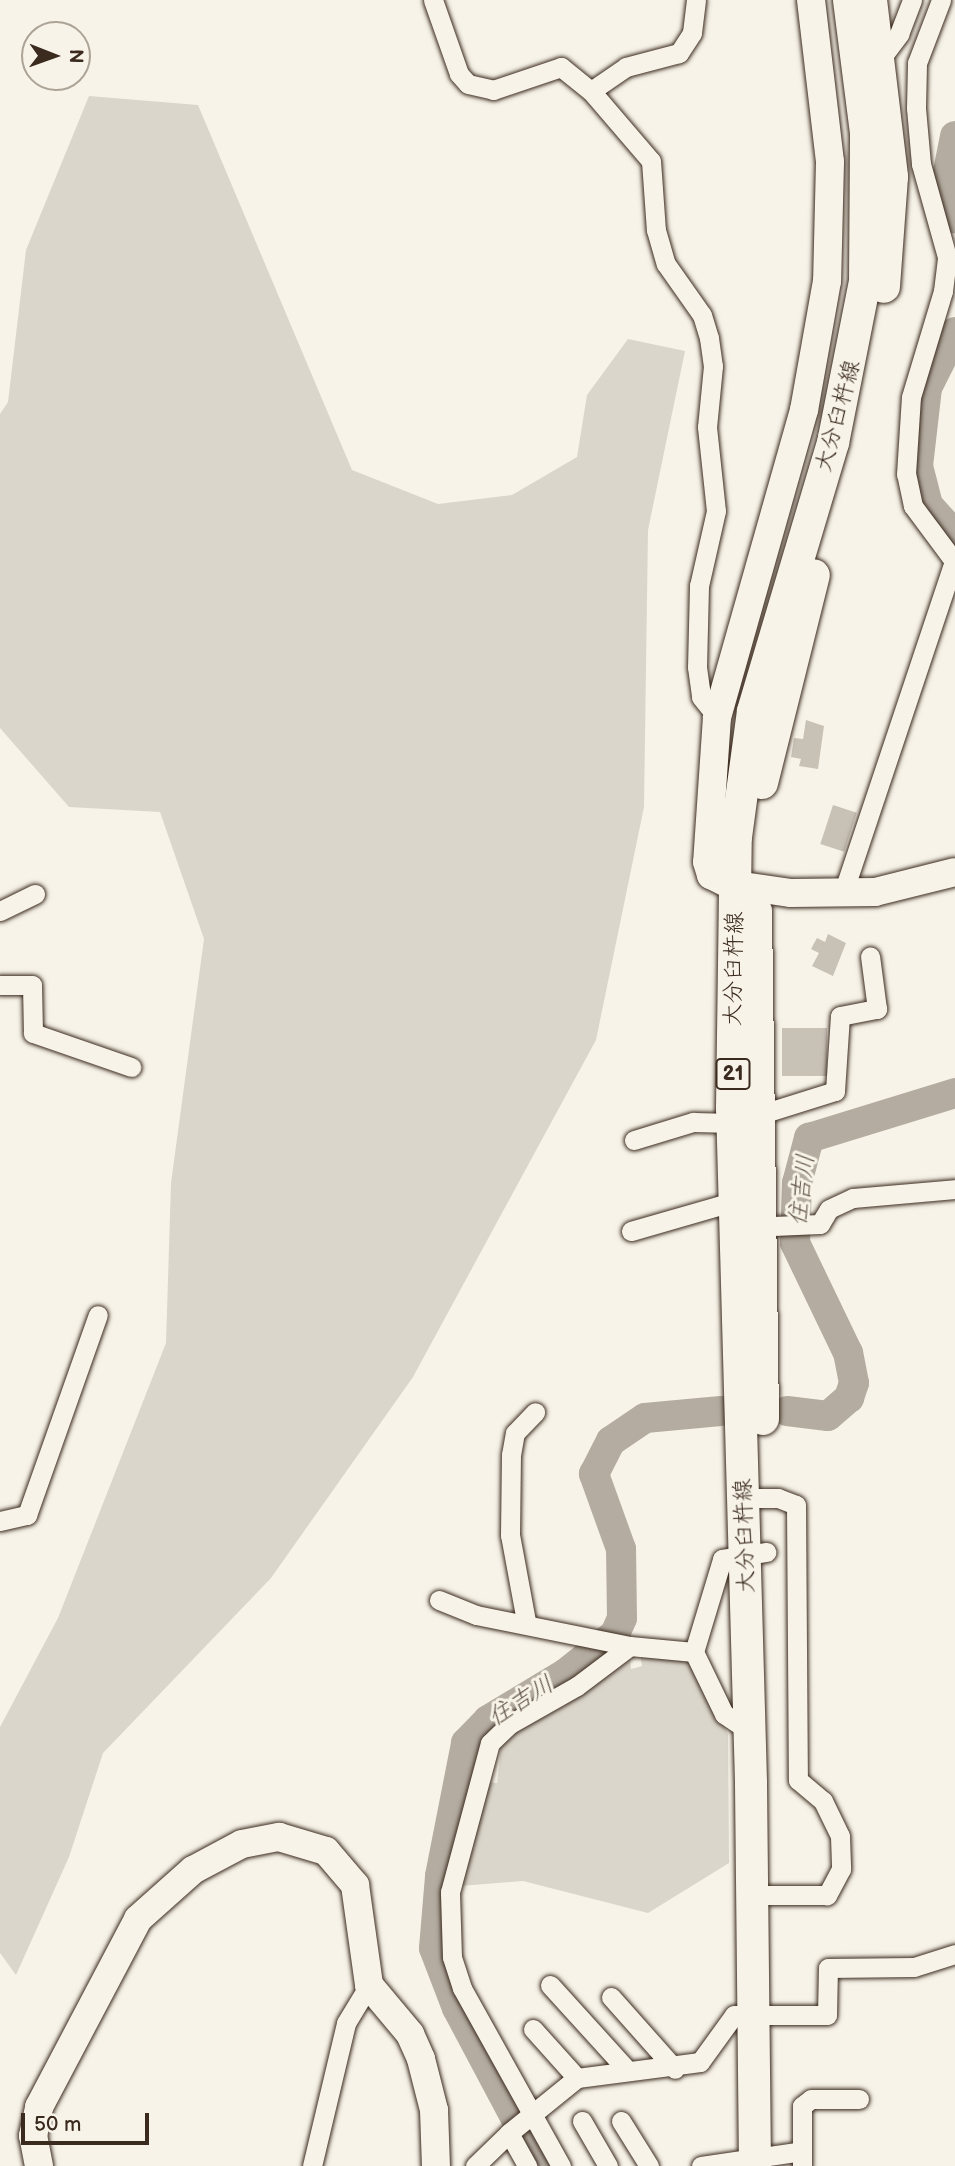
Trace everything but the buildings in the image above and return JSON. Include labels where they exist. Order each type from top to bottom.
[{"type":"main road","name":"大分臼杵線","points":[[777,2160],[761,2015],[753,1220],[745,1119],[746,888],[768,750],[876,352],[892,177],[871,67],[849,0]]},
{"type":"main road","name":"大分臼杵線","points":[[871,0],[871,67]]},
{"type":"main road","name":"大分臼杵線","points":[[756,1553],[750,1731],[761,1895]]},
{"type":"street","points":[[433,0],[459,75],[468,84],[493,90],[562,67],[591,91],[651,161],[656,230],[666,264],[702,315],[713,366],[707,428],[716,511],[699,586],[697,667],[701,697],[717,717]]},
{"type":"street","points":[[591,91],[626,67],[679,53],[692,33],[696,0]]},
{"type":"street","points":[[811,0],[830,162],[827,281],[804,410],[717,717],[707,862],[711,876],[746,888],[843,893],[908,887],[955,872]]},
{"type":"street","points":[[871,67],[912,0]]},
{"type":"street","points":[[843,893],[954,561],[913,506],[906,474],[911,397],[951,292],[947,257],[921,164],[916,108],[920,51],[941,0]]},
{"type":"street","points":[[0,912],[35,894]]},
{"type":"street","points":[[634,1140],[693,1122],[745,1119],[835,1091],[840,1016],[877,1009],[870,956]]},
{"type":"street","points":[[0,985],[32,985],[33,1034],[131,1067]]},
{"type":"street","points":[[631,1231],[753,1220],[820,1224],[829,1209],[853,1198],[955,1189]]},
{"type":"street","points":[[0,1521],[27,1516],[98,1315]]},
{"type":"street","points":[[526,1621],[510,1535],[511,1455],[515,1433],[536,1412]]},
{"type":"street","points":[[755,1498],[796,1505],[798,1780],[823,1801],[841,1847],[841,1869],[828,1895],[761,1895]]},
{"type":"street","points":[[750,1731],[724,1714],[694,1652],[722,1559],[756,1553]]},
{"type":"street","points":[[439,1600],[476,1615],[526,1621],[626,1645],[694,1652]]},
{"type":"street","points":[[561,2166],[530,2115],[462,1988],[452,1957],[450,1892],[490,1743],[510,1724],[577,1686],[626,1645]]},
{"type":"street","points":[[39,2166],[33,2136],[39,2107],[119,1949],[152,1903],[193,1870],[242,1844],[267,1838],[292,1837],[326,1851],[358,1893],[369,1985],[410,2034],[421,2059],[435,2118],[436,2166]]},
{"type":"street","points":[[475,2166],[509,2133],[577,2078],[628,2071],[675,2069],[700,2062],[734,2015],[827,2015],[828,1968],[914,1968],[955,1954]]},
{"type":"street","points":[[312,2166],[346,2023],[369,1985]]},
{"type":"street","points":[[550,1985],[628,2071]]},
{"type":"street","points":[[611,1997],[675,2069]]},
{"type":"street","points":[[533,2029],[577,2078]]},
{"type":"street","points":[[701,2166],[777,2160],[802,2106],[811,2099],[859,2099]]},
{"type":"street","points":[[582,2121],[608,2166]]},
{"type":"street","points":[[621,2121],[649,2166]]},
{"type":"street","points":[[509,2133],[527,2166]]},
{"type":"shaded area","points":[[89,96],[198,105],[352,470],[438,504],[512,495],[577,457],[587,395],[628,339],[685,351],[648,530],[644,807],[596,1040],[413,1377],[271,1578],[103,1753],[69,1857],[16,1975],[0,1953],[0,1727],[58,1618],[166,1343],[171,1183],[204,939],[160,812],[69,807],[0,728],[0,414],[8,402],[26,250]]},
{"type":"shaded area","points":[[640,1653],[687,1658],[728,1734],[729,1863],[648,1913],[523,1881],[460,1886],[484,1782],[497,1783],[502,1741],[630,1658],[631,1669],[642,1666]]},
{"type":"waterway","name":"住吉川","points":[[955,136],[948,171],[955,218]]},
{"type":"waterway","name":"住吉川","points":[[955,332],[927,388],[918,466],[928,505],[955,535]]},
{"type":"waterway","name":"住吉川","points":[[787,1411],[828,1416],[849,1398],[854,1383],[848,1353],[795,1243],[797,1183],[809,1138],[955,1093]]},
{"type":"waterway","name":"住吉川","points":[[541,2166],[457,2008],[434,1948],[440,1876],[466,1743],[488,1720],[566,1673],[615,1634],[622,1618],[621,1549],[594,1474],[611,1441],[645,1418],[721,1411]]}]
